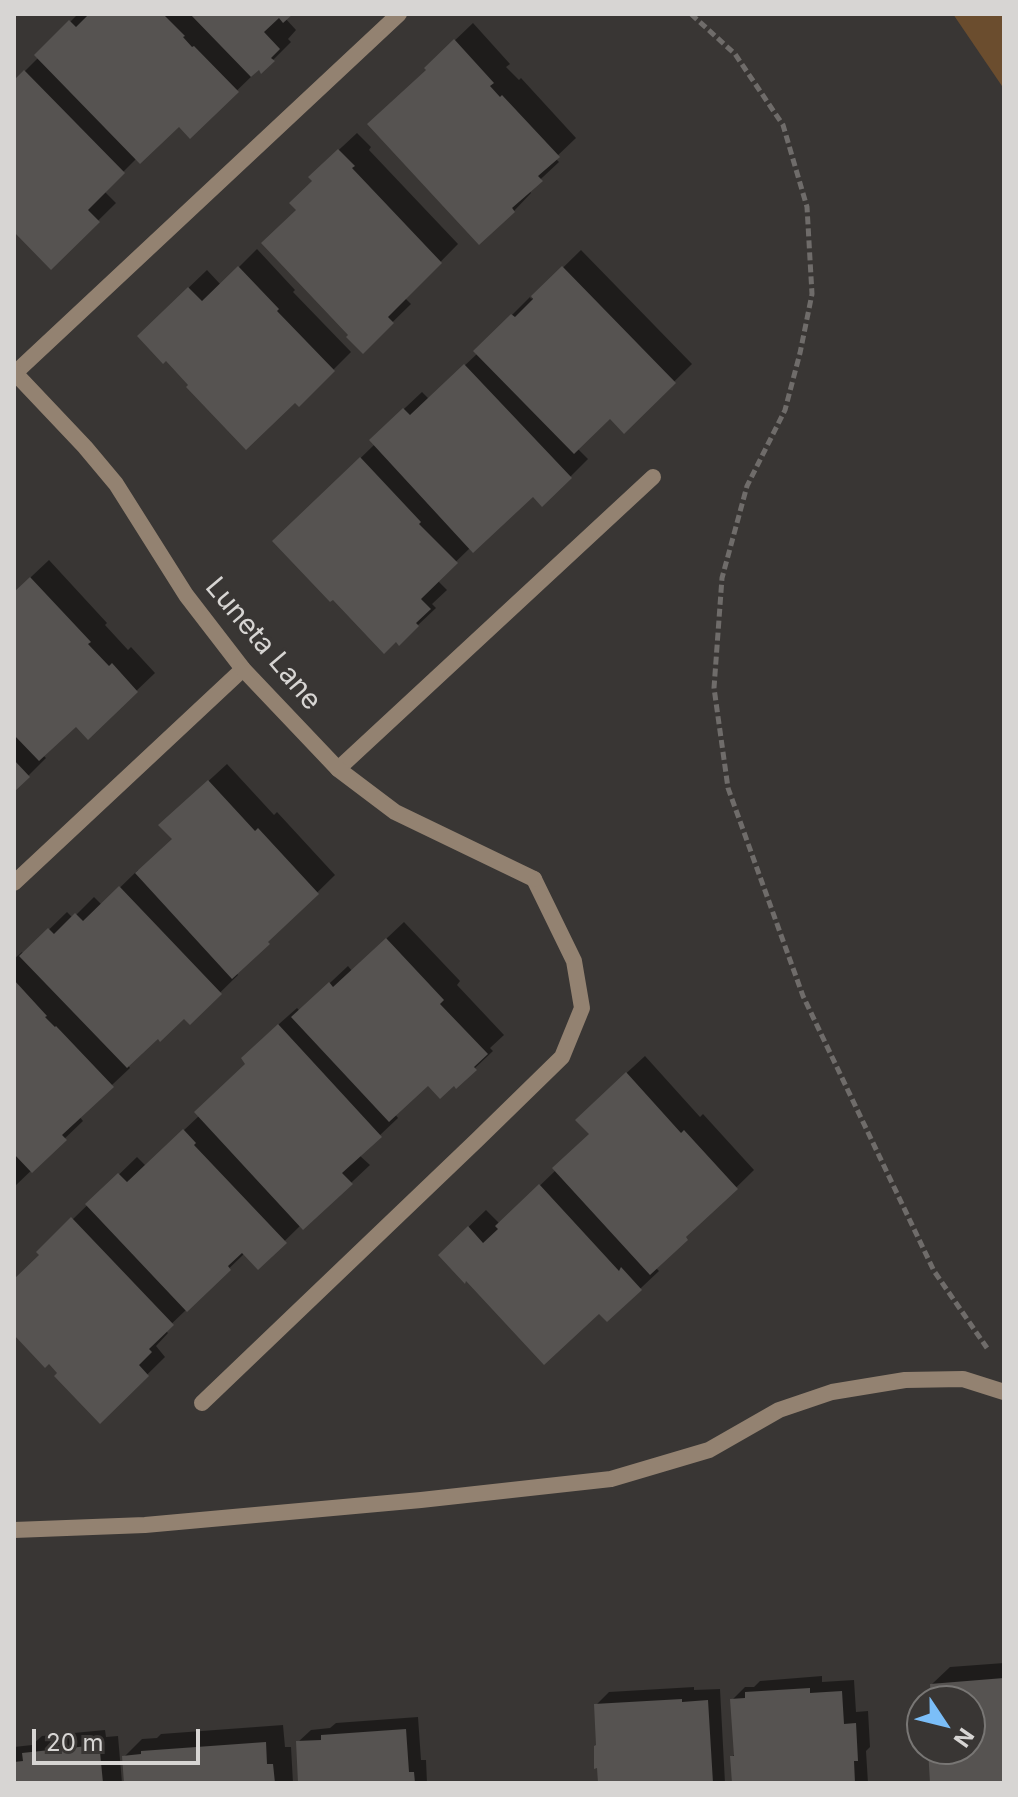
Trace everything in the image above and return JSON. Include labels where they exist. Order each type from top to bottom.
[{"type":"street","points":[[14,372],[399,14]]},
{"type":"street","name":"Luneta Lane","points":[[14,372],[116,484],[186,595],[243,669],[338,769],[395,812],[534,879],[574,961],[582,1008],[562,1057],[202,1403]]},
{"type":"street","points":[[338,769],[653,477]]},
{"type":"street","points":[[14,883],[243,669]]},
{"type":"street","points":[[14,1530],[145,1525],[611,1479],[709,1450],[779,1410],[832,1392],[905,1380],[963,1379],[1004,1392]]},
{"type":"path","points":[[691,14],[735,54],[783,125],[807,207],[812,294],[785,410],[747,486],[722,578],[714,688],[728,788],[803,996],[934,1271],[995,1359]]},
{"type":"shaded area","points":[[953,14],[1004,14],[1004,89]]},
{"type":"building","points":[[89,14],[163,14],[239,92],[190,139],[179,127],[140,164],[34,55],[69,20],[76,27]]},
{"type":"building","points":[[190,14],[293,14],[283,23],[279,18],[264,32],[280,49],[271,58],[275,61],[261,74],[259,70],[251,77]]},
{"type":"building","points":[[454,39],[494,83],[490,86],[560,157],[538,176],[543,181],[512,208],[515,212],[479,245],[367,124],[426,70],[424,68]]},
{"type":"building","points":[[24,70],[125,173],[88,210],[100,222],[51,270],[14,232],[14,80]]},
{"type":"building","points":[[338,149],[355,166],[352,168],[442,263],[388,317],[394,323],[363,354],[261,243],[296,210],[289,203],[312,181],[308,177]]},
{"type":"building","points":[[238,266],[335,371],[299,407],[295,403],[246,450],[186,387],[188,385],[166,361],[163,364],[137,336],[188,287],[202,301]]},
{"type":"building","points":[[562,266],[676,383],[624,434],[610,419],[574,454],[473,351],[511,314],[515,317],[533,299],[531,296]]},
{"type":"building","points":[[464,364],[572,478],[542,507],[533,497],[473,553],[369,440],[403,408],[410,415]]},
{"type":"building","points":[[360,457],[458,563],[421,599],[431,609],[416,623],[419,626],[399,646],[396,642],[384,654],[272,541]]},
{"type":"building","points":[[30,577],[91,642],[88,644],[109,666],[112,663],[138,692],[88,740],[76,727],[39,761],[14,735],[14,592]]},
{"type":"building","points":[[14,760],[30,777],[14,792]]},
{"type":"building","points":[[208,780],[319,894],[232,979],[135,873],[172,839],[158,825]]},
{"type":"building","points":[[119,886],[222,994],[190,1025],[184,1019],[127,1068],[19,956],[48,928],[54,934],[75,913],[83,921]]},
{"type":"building","points":[[386,938],[444,1000],[440,1004],[488,1054],[474,1067],[477,1070],[456,1089],[454,1086],[440,1099],[428,1086],[389,1122],[291,1017],[329,982],[333,987]]},
{"type":"building","points":[[14,980],[45,1017],[114,1087],[62,1135],[67,1140],[32,1173],[14,1154]]},
{"type":"building","points":[[278,1024],[382,1137],[342,1173],[353,1184],[303,1230],[194,1112],[245,1064],[241,1058]]},
{"type":"building","points":[[626,1072],[681,1133],[684,1130],[738,1189],[650,1275],[552,1168],[589,1134],[575,1120]]},
{"type":"building","points":[[183,1129],[196,1143],[194,1145],[287,1243],[258,1270],[242,1253],[228,1266],[231,1270],[187,1312],[85,1204],[118,1173],[127,1182]]},
{"type":"building","points":[[539,1184],[619,1271],[621,1267],[642,1290],[607,1322],[599,1314],[544,1365],[438,1255],[468,1226],[483,1243],[498,1229],[495,1226]]},
{"type":"building","points":[[71,1217],[174,1325],[149,1349],[152,1352],[139,1365],[149,1376],[100,1424],[54,1376],[57,1373],[49,1364],[45,1368],[14,1335],[14,1279]]},
{"type":"building","points":[[1004,1678],[1004,1783],[930,1783],[929,1765],[986,1765],[986,1685],[930,1684]]},
{"type":"building","points":[[810,1688],[810,1693],[842,1691],[844,1724],[856,1723],[858,1761],[854,1761],[855,1783],[732,1783],[730,1756],[734,1756],[730,1699],[745,1698],[745,1692]]},
{"type":"building","points":[[682,1699],[682,1702],[708,1700],[713,1783],[598,1783],[597,1768],[594,1769],[594,1704]]},
{"type":"building","points":[[406,1729],[409,1772],[414,1772],[415,1783],[298,1783],[296,1741],[321,1740],[321,1735]]},
{"type":"building","points":[[266,1742],[267,1764],[273,1764],[275,1783],[124,1783],[122,1756],[141,1754],[141,1751]]},
{"type":"building","points":[[88,1746],[88,1753],[100,1752],[103,1783],[14,1783],[14,1762],[23,1761],[22,1753]]}]
